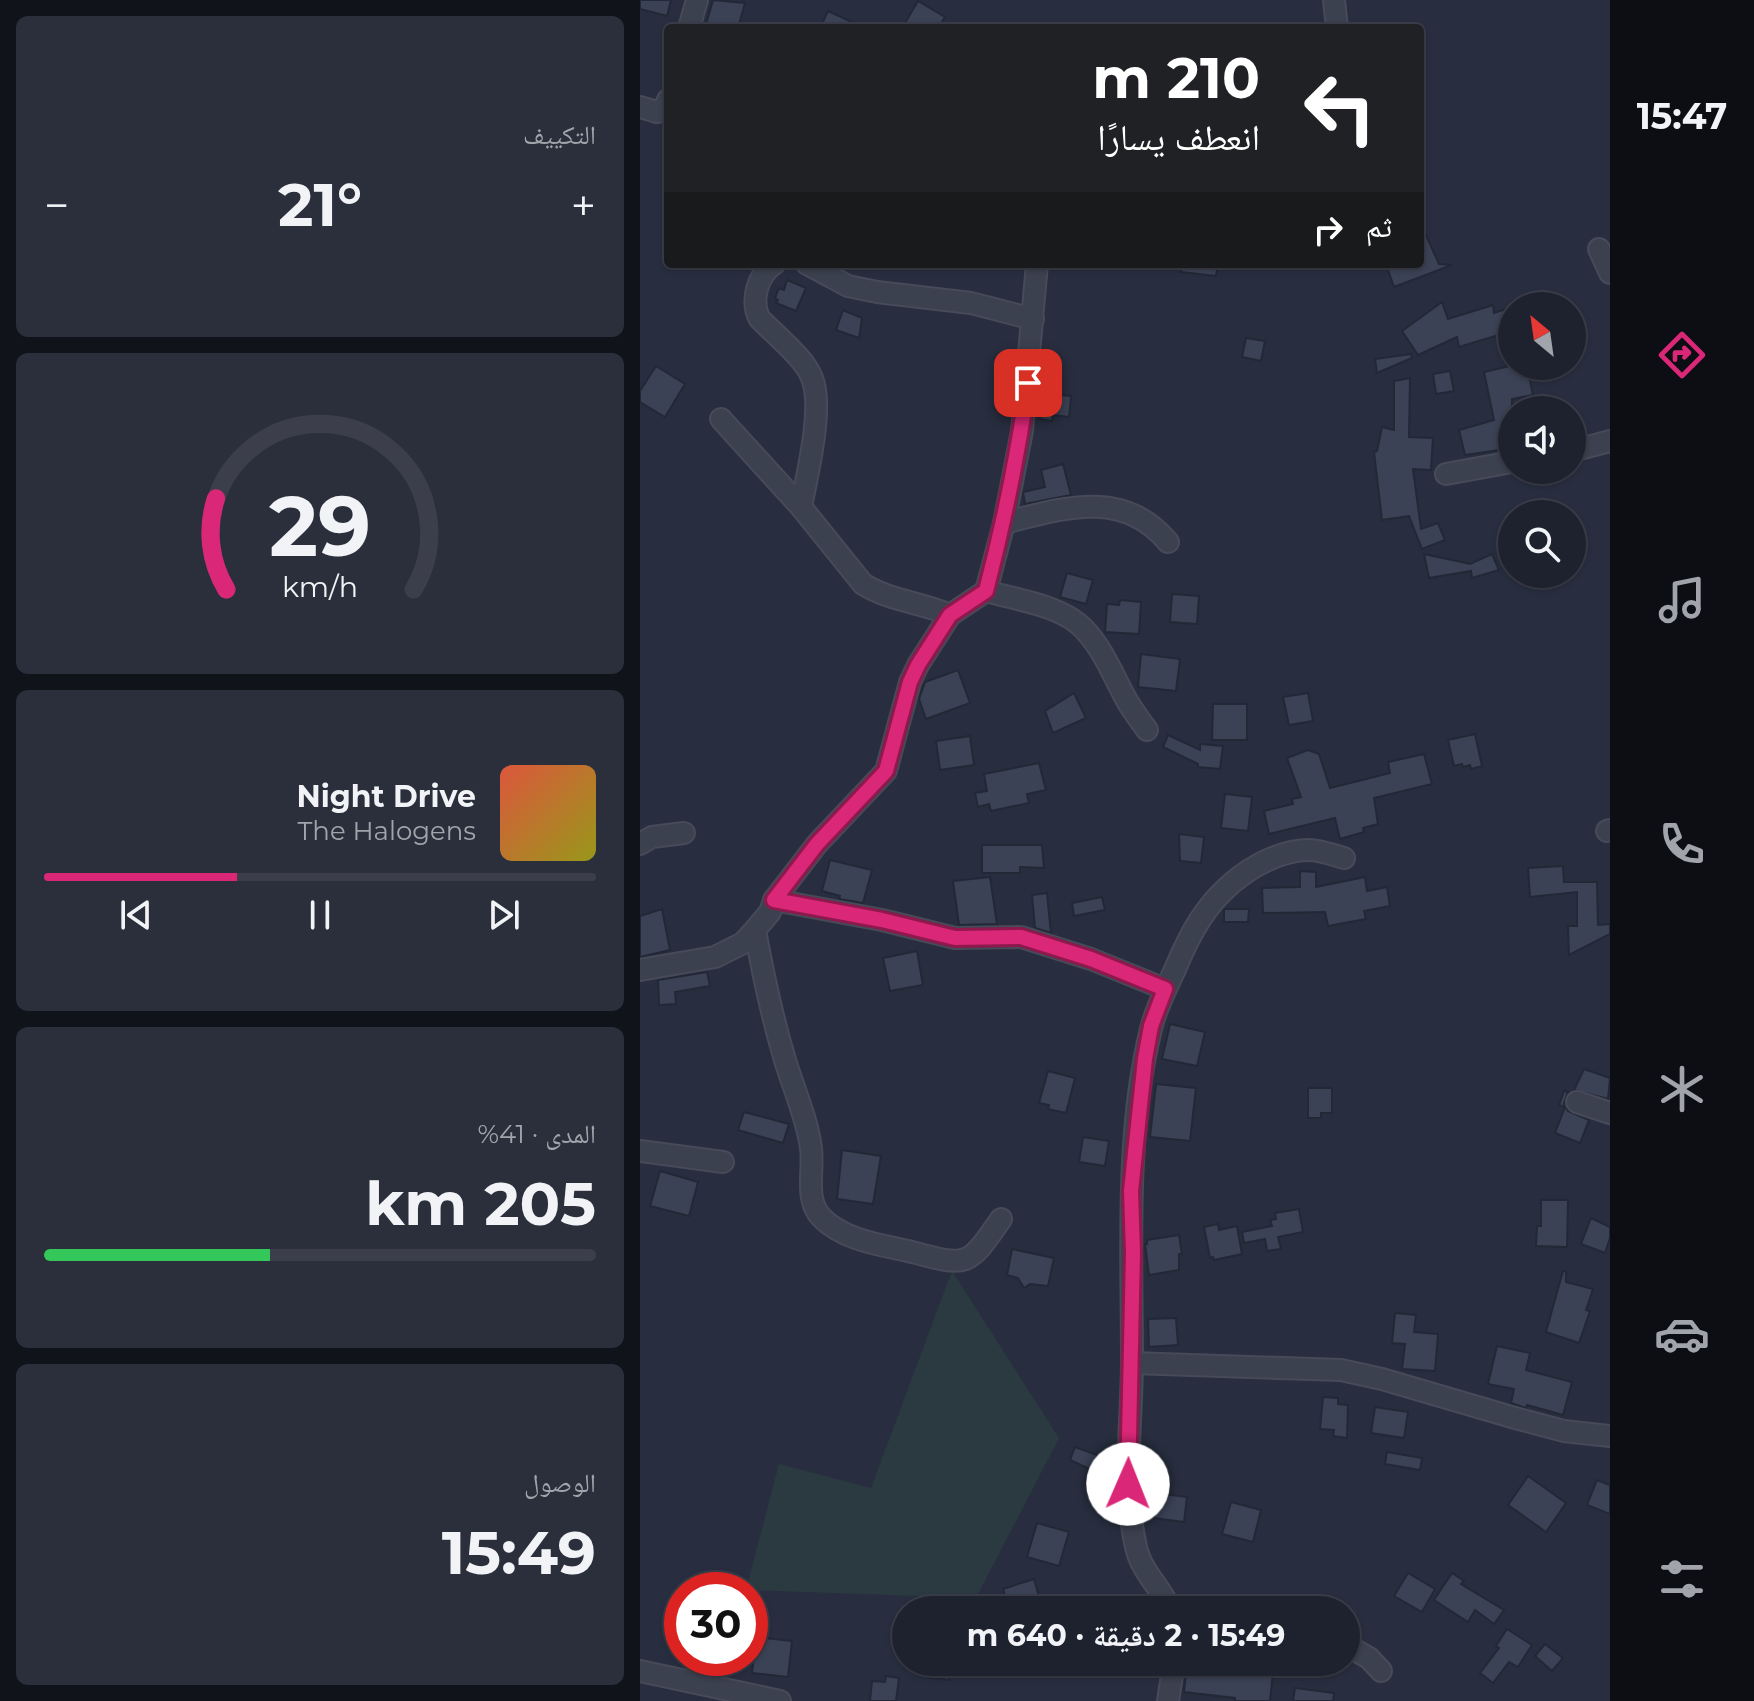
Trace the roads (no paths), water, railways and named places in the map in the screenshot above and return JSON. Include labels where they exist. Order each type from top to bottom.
[{"type":"street","points":[[690,24],[697,0]]},
{"type":"street","points":[[1334,0],[1337,24]]},
{"type":"street","points":[[640,107],[657,112],[664,108]]},
{"type":"street","points":[[1599,249],[1610,273]]},
{"type":"street","points":[[768,268],[753,304],[755,311],[802,362],[812,376],[816,391],[812,449],[801,507]]},
{"type":"street","points":[[814,268],[848,286],[971,303],[1033,319]]},
{"type":"street","points":[[640,970],[715,957],[743,943],[770,912],[774,900],[817,844],[886,771],[910,682],[931,641],[950,615],[986,591],[1004,523],[1022,431],[1037,268]]},
{"type":"street","points":[[721,419],[801,507],[863,584],[898,600],[928,605],[950,615]]},
{"type":"street","points":[[1586,447],[1610,441]]},
{"type":"street","points":[[1446,474],[1498,465]]},
{"type":"street","points":[[1004,523],[1095,505],[1135,514],[1154,524],[1168,542]]},
{"type":"street","points":[[986,591],[1038,605],[1083,628],[1105,658],[1128,703],[1147,730]]},
{"type":"street","points":[[640,844],[652,837],[684,833]]},
{"type":"street","points":[[1162,1596],[1136,1550],[1128,1484],[1132,1363],[1131,1191],[1151,1026],[1165,989],[1204,910],[1238,878],[1257,865],[1309,850],[1344,858]]},
{"type":"street","points":[[774,900],[882,920],[955,938],[1021,937],[1091,959],[1165,989]]},
{"type":"street","points":[[755,930],[774,1024],[807,1123],[814,1207],[823,1219],[852,1235],[943,1262],[965,1260],[983,1245],[1001,1219]]},
{"type":"street","points":[[1577,1102],[1610,1113]]},
{"type":"street","points":[[640,1151],[723,1162]]},
{"type":"street","points":[[1132,1363],[1341,1370],[1527,1422],[1564,1431],[1610,1436]]},
{"type":"street","points":[[1360,1653],[1381,1671]]},
{"type":"street","points":[[640,1671],[780,1701]]},
{"type":"street","points":[[1168,1701],[1172,1676]]}]
